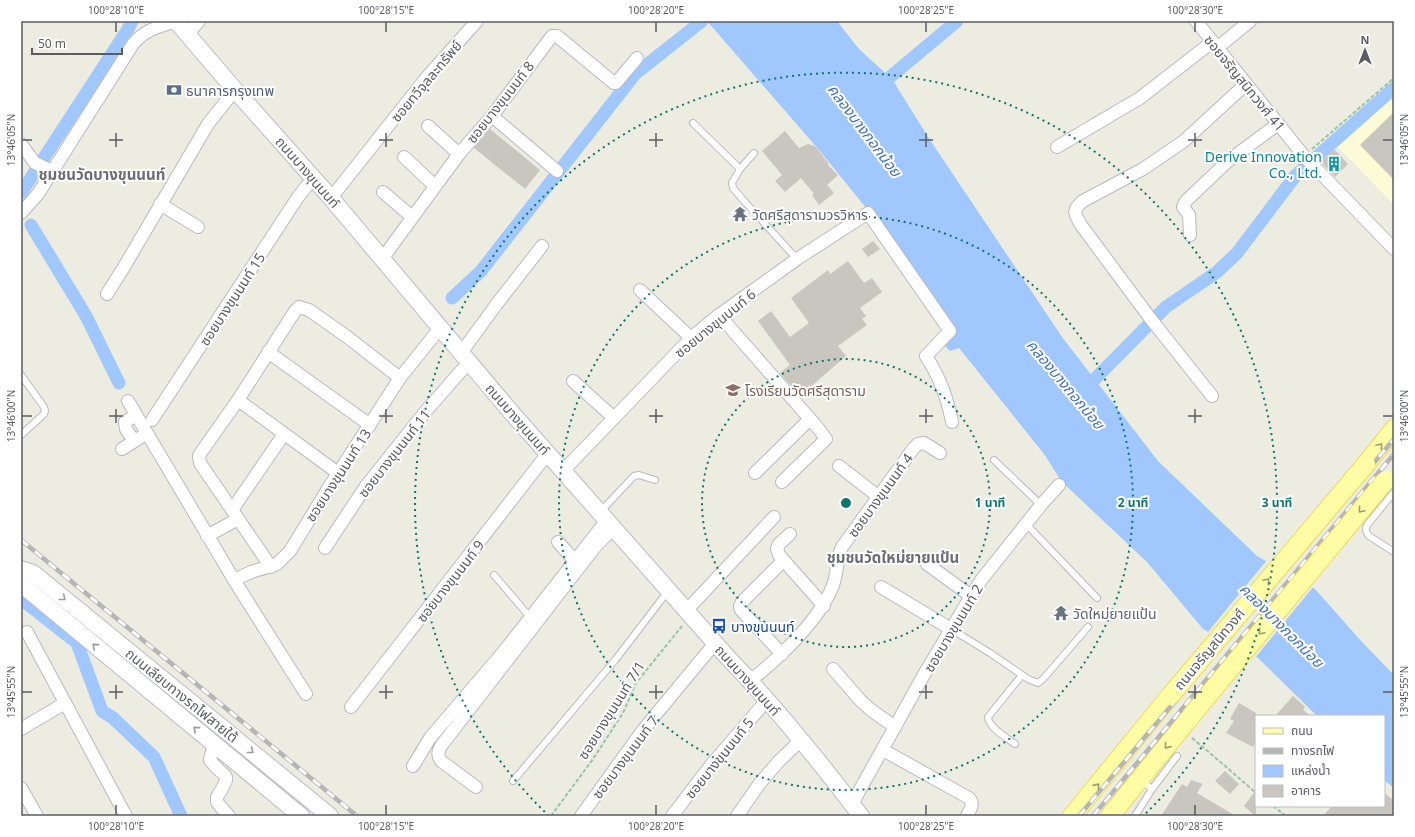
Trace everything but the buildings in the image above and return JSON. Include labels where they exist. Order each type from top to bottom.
[{"type":"main road","name":"ถนนจรัญสนิทวงศ์","points":[[1072,816],[1170,696],[1394,429]]},
{"type":"main road","name":"ถนนจรัญสนิทวงศ์","points":[[1110,816],[1146,784],[1192,716],[1391,481]]},
{"type":"street","points":[[21,213],[38,194],[133,44],[141,35],[148,31],[176,21]]},
{"type":"street","name":"ถนนบางขุนนนท์","points":[[176,21],[331,198],[465,358],[563,471],[767,700],[801,740],[856,810]]},
{"type":"street","points":[[187,34],[199,21]]},
{"type":"street","name":"ซอยทวีจุลละทรัพย์","points":[[331,198],[427,77],[477,21]]},
{"type":"street","name":"ซอยจรัญสนิทวงศ์ 41","points":[[1196,21],[1304,156],[1394,249]]},
{"type":"street","points":[[1057,147],[1140,98],[1250,21]]},
{"type":"street","name":"ซอยบางขุนนนท์ 8","points":[[382,259],[459,154],[492,116],[552,36],[557,36],[614,83],[616,83],[637,58]]},
{"type":"street","points":[[1212,396],[1150,318],[1081,225],[1076,216],[1075,210],[1076,206],[1083,201],[1144,169],[1184,141],[1246,84]]},
{"type":"street","points":[[107,294],[208,124],[235,90]]},
{"type":"street","points":[[492,116],[557,171]]},
{"type":"street","points":[[1190,235],[1189,215],[1183,207],[1186,201],[1228,161],[1278,124]]},
{"type":"street","points":[[428,126],[459,154]]},
{"type":"street","points":[[21,144],[35,163],[52,171]]},
{"type":"street","points":[[404,157],[435,186]]},
{"type":"street","name":"ซอยบางขุนนนท์ 15","points":[[152,420],[298,198],[313,178]]},
{"type":"street","points":[[383,192],[412,217]]},
{"type":"street","points":[[160,204],[198,227]]},
{"type":"street","name":"ซอยบางขุนนนท์ 6","points":[[563,471],[691,338],[719,315],[797,259],[868,213],[950,331],[926,356],[938,375],[948,399],[952,422]]},
{"type":"street","name":"ซอยบางขุนนนท์ 11","points":[[325,548],[366,486],[425,412],[465,358],[496,305],[542,246]]},
{"type":"street","points":[[640,290],[691,338]]},
{"type":"street","points":[[270,566],[200,463],[199,456],[238,400],[297,308],[303,307],[309,310],[346,336],[400,378]]},
{"type":"street","points":[[719,315],[826,438],[782,482]]},
{"type":"street","name":"ซอยบางขุนนนท์ 13","points":[[234,580],[252,572],[277,564],[290,551],[338,473],[400,378],[440,328]]},
{"type":"street","points":[[268,352],[370,425]]},
{"type":"street","points":[[573,381],[614,418]]},
{"type":"street","points":[[238,400],[338,473]]},
{"type":"street","points":[[128,401],[207,536],[306,694]]},
{"type":"street","points":[[134,441],[126,429],[125,422],[136,415]]},
{"type":"street","points":[[755,472],[810,419]]},
{"type":"street","points":[[122,449],[146,433]]},
{"type":"street","points":[[207,536],[235,515],[284,434]]},
{"type":"street","name":"ซอยบางขุนนนท์ 4","points":[[750,681],[782,654],[824,606],[834,585],[838,556],[842,547],[918,444],[924,444],[940,453]]},
{"type":"street","name":"ซอยบางขุนนนท์ 9","points":[[351,707],[548,453]]},
{"type":"street","points":[[839,466],[878,497]]},
{"type":"street","name":"ซอยบางขุนนนท์ 2","points":[[856,810],[883,750],[971,596],[982,579],[1041,504],[1059,485]]},
{"type":"street","points":[[688,613],[774,517]]},
{"type":"street","points":[[413,766],[430,738],[505,650],[606,520]]},
{"type":"street","points":[[476,787],[441,761],[438,756],[438,752],[441,746],[595,547],[606,520]]},
{"type":"street","points":[[790,534],[779,544],[777,549],[783,561],[824,606]]},
{"type":"street","points":[[558,542],[574,560]]},
{"type":"street","points":[[782,654],[741,610],[740,606],[742,602],[783,561]]},
{"type":"street","points":[[927,564],[971,596]]},
{"type":"street","name":"ถนนเลียบทางรถไฟสายใต้","points":[[24,578],[217,746],[301,816]]},
{"type":"street","name":"ถนนเลียบทางรถไฟสายใต้","points":[[24,578],[330,816]]},
{"type":"street","points":[[881,587],[951,629]]},
{"type":"street","points":[[27,632],[126,816]]},
{"type":"street","name":"ซอยบางขุนนนท์ 7","points":[[581,816],[643,730],[715,643]]},
{"type":"street","points":[[833,670],[861,701],[895,728]]},
{"type":"street","name":"ซอยบางขุนนนท์ 5","points":[[672,816],[711,765],[767,700]]},
{"type":"street","points":[[21,729],[65,703]]},
{"type":"street","points":[[737,816],[760,783],[801,740]]},
{"type":"street","points":[[217,746],[212,750],[210,760],[227,777],[227,781],[216,797],[217,802],[229,816]]},
{"type":"street","points":[[883,750],[969,798],[972,802],[972,806],[967,816]]},
{"type":"street","points":[[21,788],[37,816]]},
{"type":"lane","points":[[693,122],[740,169]]},
{"type":"lane","points":[[754,153],[740,169],[732,183],[733,188],[797,259]]},
{"type":"lane","points":[[21,375],[44,407],[45,411],[44,414],[21,435]]},
{"type":"lane","points":[[994,460],[1041,504]]},
{"type":"lane","points":[[606,520],[634,476],[639,475],[654,480]]},
{"type":"lane","points":[[1391,481],[1367,525],[1366,532],[1369,536],[1394,552]]},
{"type":"lane","points":[[1026,524],[1097,598]]},
{"type":"lane","points":[[494,576],[530,617]]},
{"type":"lane","points":[[513,781],[616,658],[668,590]]},
{"type":"lane","points":[[951,629],[1022,675],[1038,683],[1041,682],[1088,627]]},
{"type":"lane","points":[[1015,744],[991,726],[988,722],[988,717],[1022,675]]},
{"type":"lane","points":[[1135,816],[1146,784],[1177,756]]},
{"type":"path","points":[[1304,156],[1394,78]]},
{"type":"path","name":"ซอยบางขุนนนท์ 7/1","points":[[551,816],[593,760],[623,713],[636,683],[688,613]]},
{"type":"path","points":[[1187,734],[1255,792]]},
{"type":"path","points":[[1274,807],[1286,816]]},
{"type":"shaded area","points":[[1394,93],[1394,205],[1337,146]]},
{"type":"water","name":"คลองบางกอกน้อย","points":[[707,21],[837,21],[859,49],[892,79],[930,140],[1062,337],[1158,461],[1257,556],[1315,589],[1362,642],[1394,675],[1394,788],[1385,781],[1385,715],[1316,715],[1258,658],[1203,629],[1147,562],[1062,482],[1044,454],[959,348],[950,351],[943,344],[954,333],[867,209],[819,150]]},
{"type":"pier","points":[[1267,560],[1314,586],[1255,658],[1207,633]]},
{"type":"waterway","points":[[21,193],[132,21]]},
{"type":"waterway","points":[[452,298],[481,271],[635,74],[702,21]]},
{"type":"waterway","points":[[877,88],[957,21]]},
{"type":"waterway","name":"คลองบางกอกน้อย","points":[[1083,391],[1166,307],[1217,272],[1237,253],[1296,175],[1394,88]]},
{"type":"waterway","points":[[31,225],[86,316],[119,383]]},
{"type":"waterway","points":[[21,599],[77,643],[102,711],[113,718],[154,757],[181,816]]},
{"type":"railway","points":[[1079,816],[1394,439]]},
{"type":"railway","points":[[1093,816],[1394,454]]},
{"type":"railway","points":[[21,540],[357,816]]},
{"type":"place","name":"ธนาคารกรุงเทพ","points":[[174,90]]},
{"type":"place","name":"Derive Innovation Co., Ltd.","points":[[1334,164]]},
{"type":"place","name":"วัดศรีสุดารามวรวิหาร","points":[[740,214]]},
{"type":"place","name":"โรงเรียนวัดศรีสุดาราม","points":[[733,390]]},
{"type":"place","name":"วัดใหม่ยายแป้น","points":[[1061,613]]},
{"type":"place","name":"บางขุนนนท์","points":[[719,626]]},
{"type":"district","name":"ชุมชนวัดบางขุนนนท์","points":[[102,174]]},
{"type":"district","name":"ชุมชนวัดใหม่ยายแป้น","points":[[893,557]]}]
